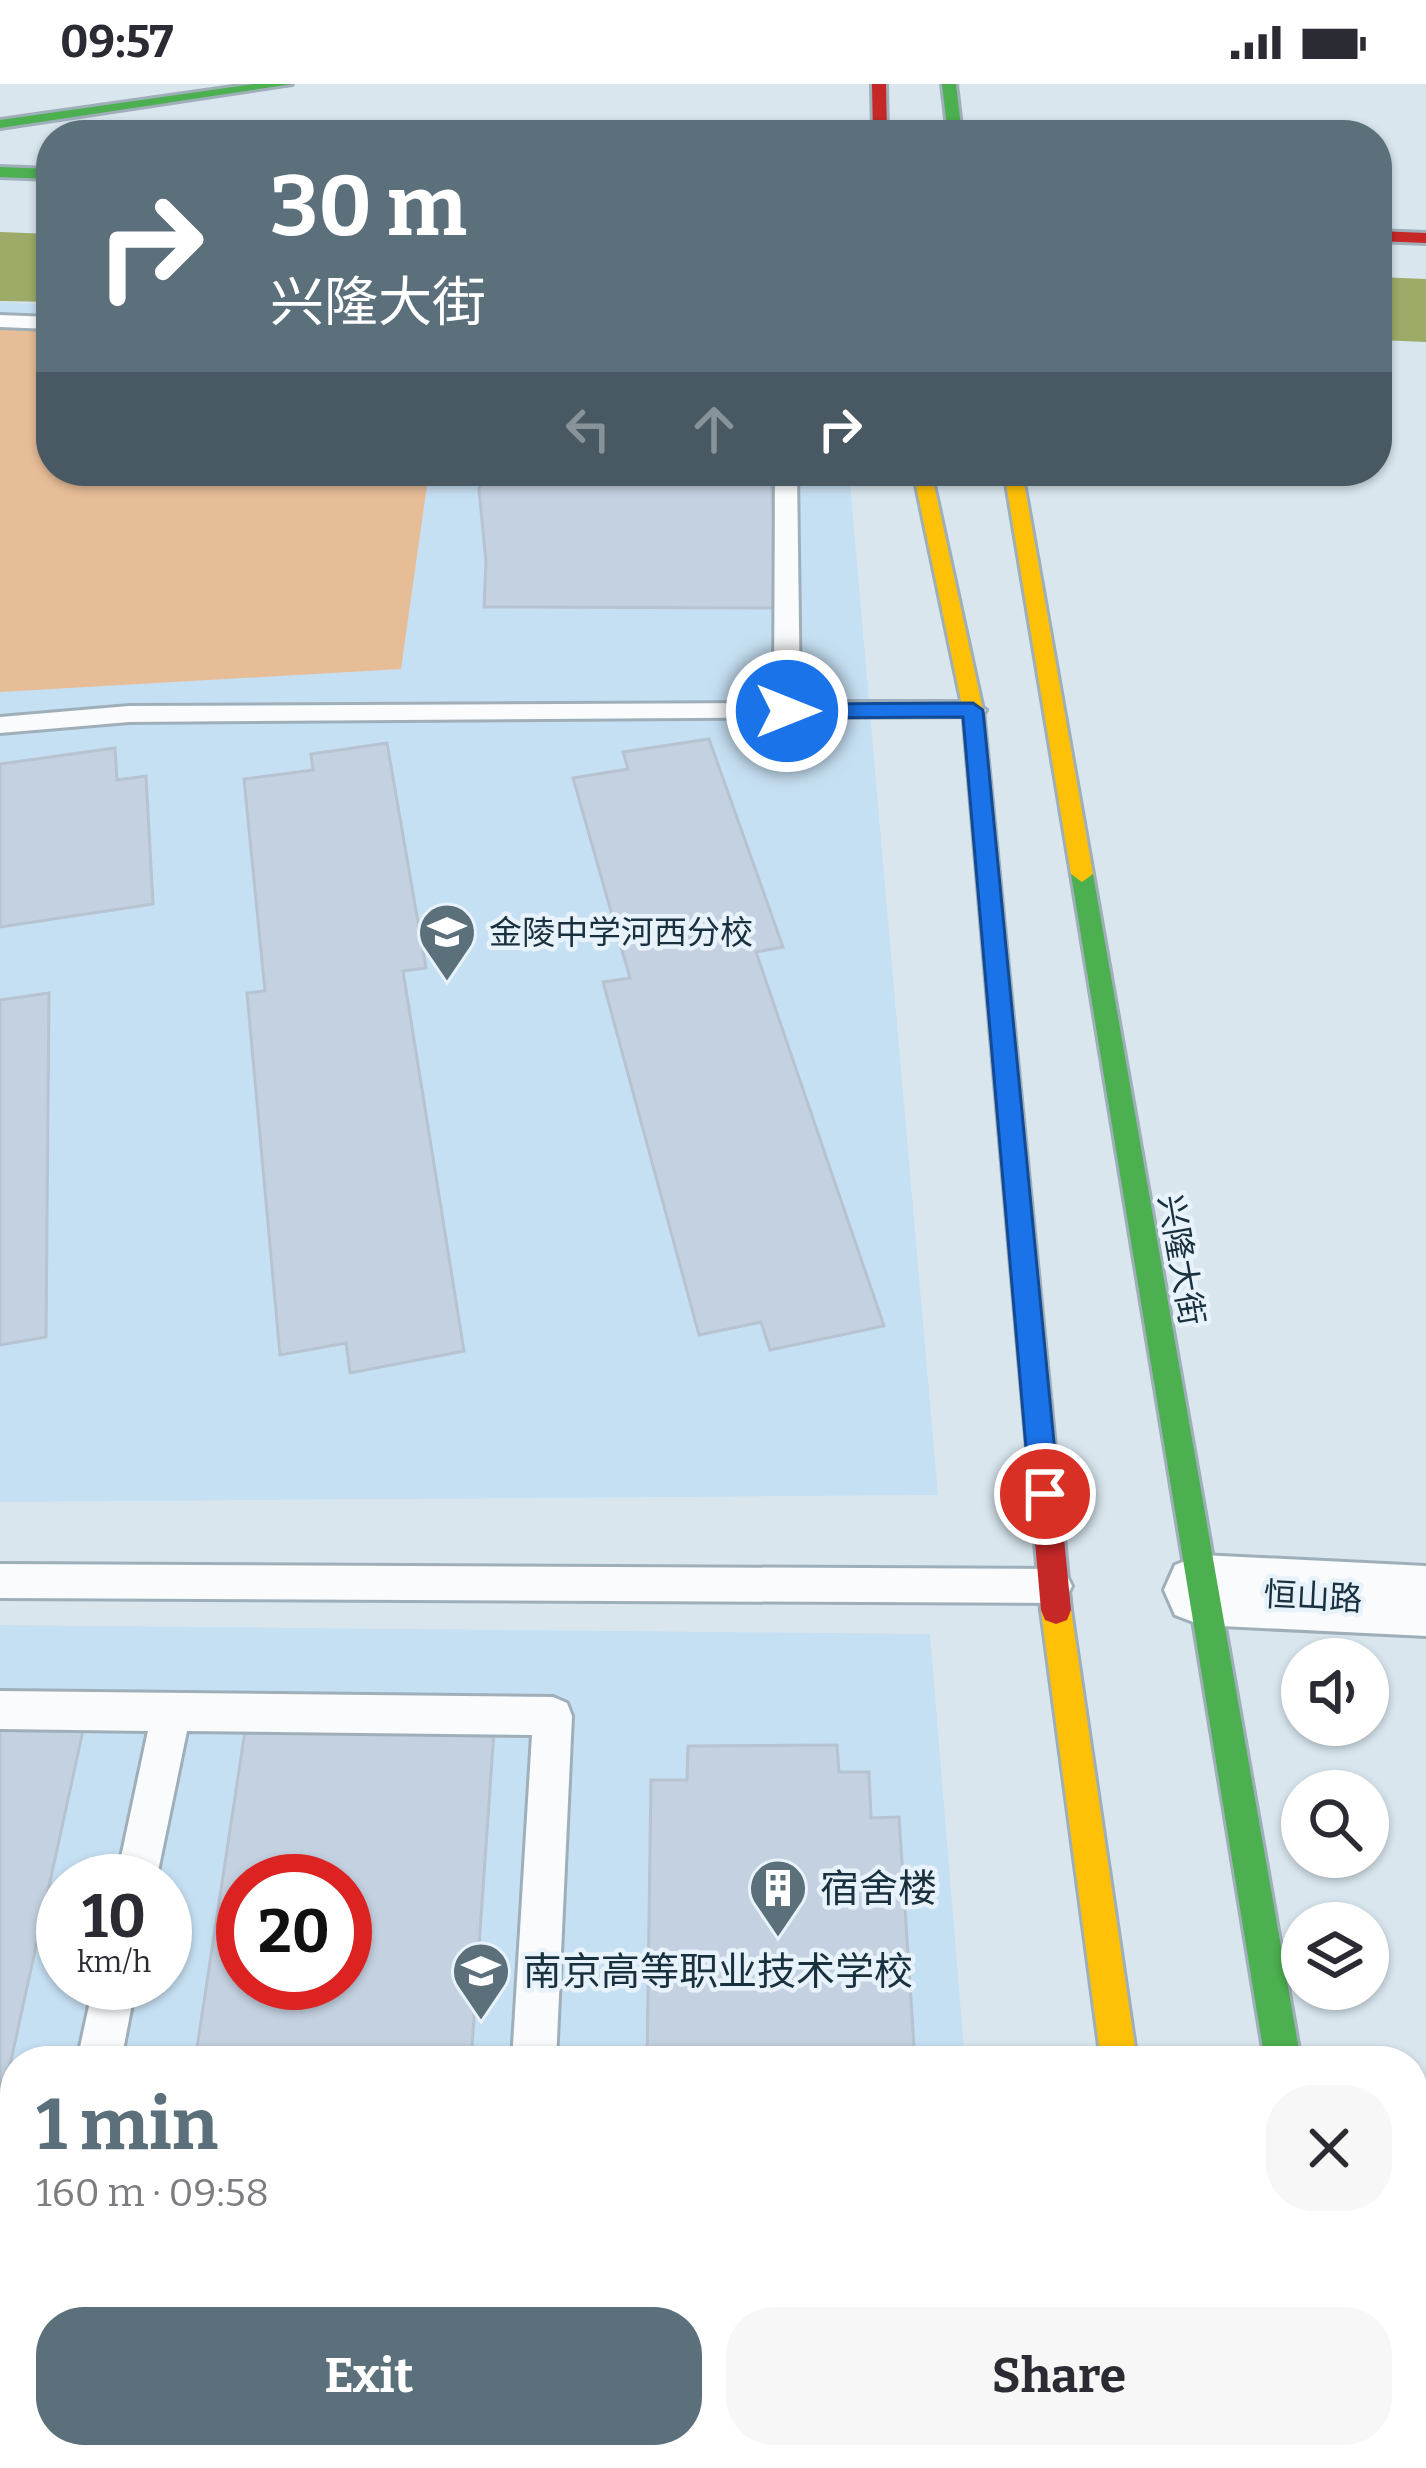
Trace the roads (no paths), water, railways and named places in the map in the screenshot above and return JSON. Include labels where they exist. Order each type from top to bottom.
[{"type":"main road","points":[[0,124],[285,84]]},
{"type":"main road","points":[[879,84],[880,120]]},
{"type":"main road","points":[[949,84],[953,120]]},
{"type":"main road","points":[[185,120],[214,94]]},
{"type":"main road","points":[[0,172],[36,173]]},
{"type":"main road","points":[[1392,237],[1426,238]]},
{"type":"main road","points":[[925,486],[973,710],[1053,1586],[1117,2046]]},
{"type":"main road","name":"兴隆大街","points":[[1016,486],[1280,2046]]},
{"type":"street","name":"恒山路","points":[[1201,1590],[1426,1601]]},
{"type":"lane","points":[[0,321],[36,322]]},
{"type":"lane","points":[[786,486],[787,711]]},
{"type":"lane","points":[[0,725],[129,714],[973,710]]},
{"type":"lane","points":[[0,1581],[1053,1586]]},
{"type":"lane","points":[[0,1710],[553,1716],[535,2046]]},
{"type":"lane","points":[[142,1854],[171,1713]]},
{"type":"lane","points":[[102,2046],[109,2010]]},
{"type":"place","name":"金陵中学河西分校","points":[[447,983]]},
{"type":"place","name":"宿舍楼","points":[[778,1939]]},
{"type":"place","name":"南京高等职业技术学校","points":[[481,2022]]}]
